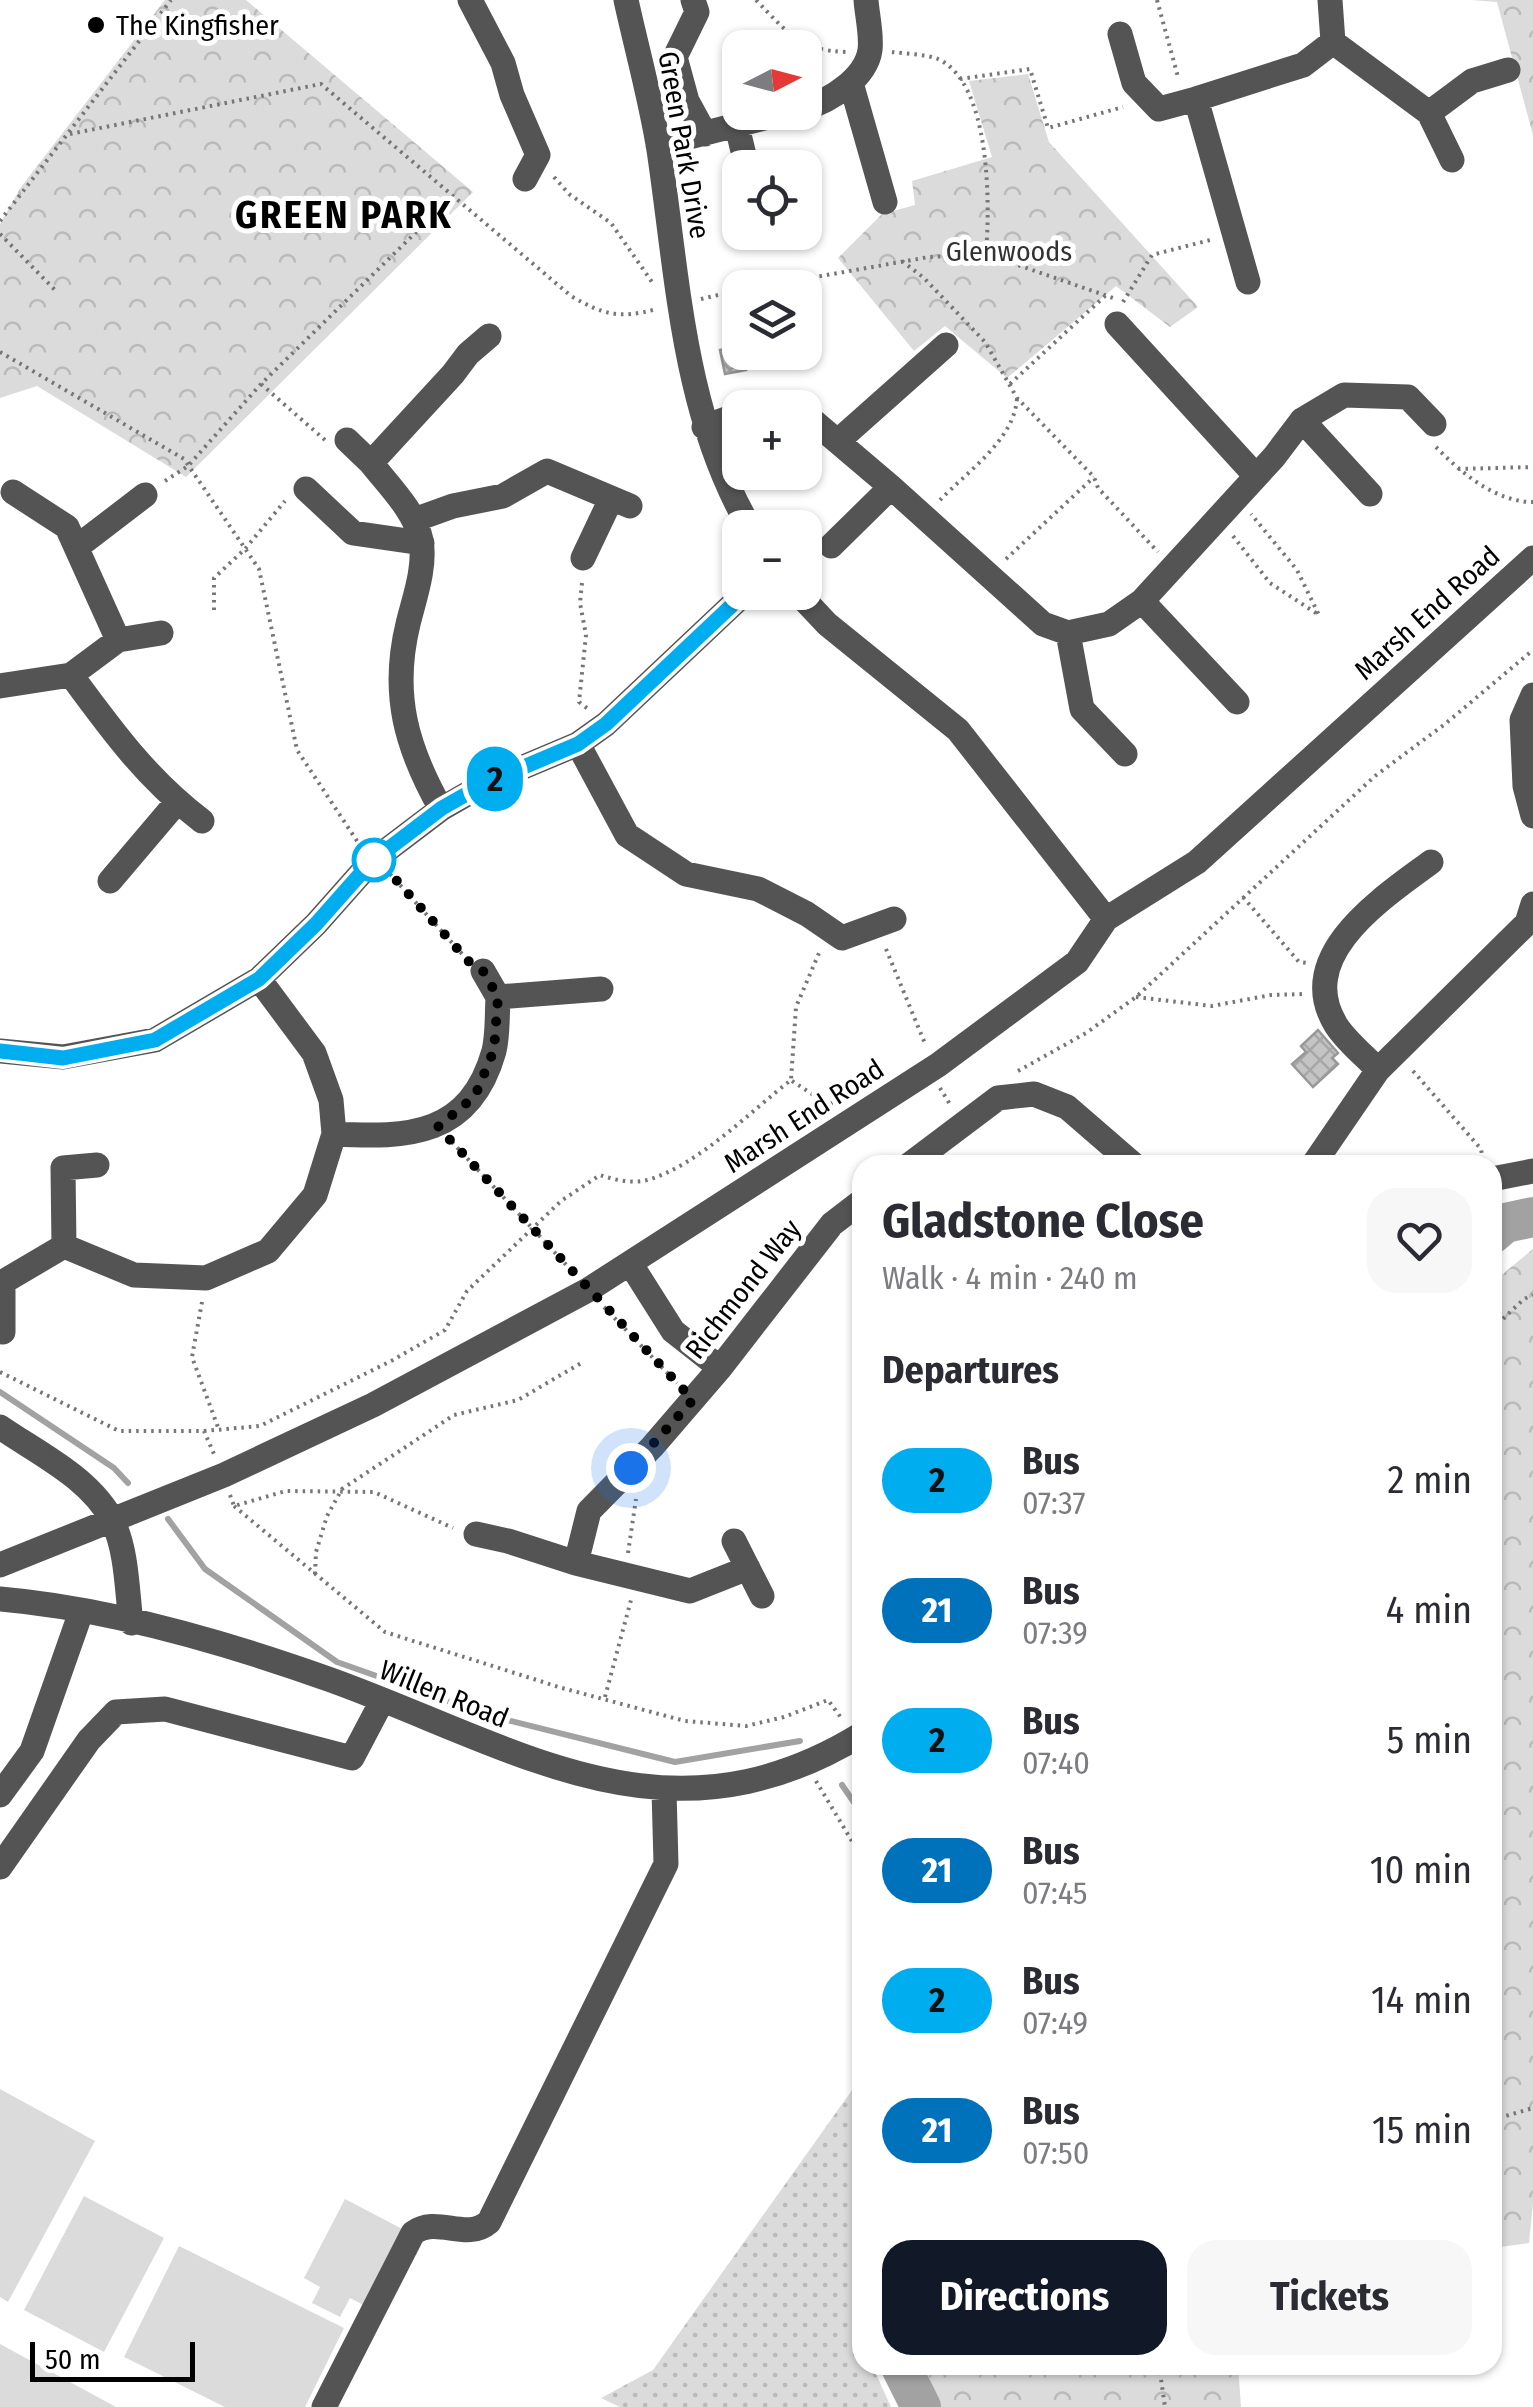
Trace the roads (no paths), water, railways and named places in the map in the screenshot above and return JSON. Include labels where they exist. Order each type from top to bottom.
[{"type":"street","points":[[470,0],[503,62],[512,95],[538,155],[526,178]]},
{"type":"street","name":"Green Park Drive","points":[[626,0],[658,145],[675,305],[704,427],[740,510]]},
{"type":"street","points":[[694,0],[697,12],[675,57],[687,101],[705,134]]},
{"type":"street","points":[[822,103],[851,82],[870,52],[866,0]]},
{"type":"street","points":[[1330,0],[1333,42],[1429,113],[1452,160]]},
{"type":"street","points":[[1120,34],[1134,83],[1154,104],[1190,100],[1303,65],[1333,42]]},
{"type":"street","points":[[1429,113],[1472,81],[1508,70]]},
{"type":"street","points":[[851,82],[884,202]]},
{"type":"street","points":[[1190,100],[1248,282]]},
{"type":"street","points":[[658,145],[722,130]]},
{"type":"street","points":[[1120,313],[1256,476]]},
{"type":"street","points":[[370,463],[468,354],[489,336]]},
{"type":"street","points":[[838,441],[946,346]]},
{"type":"street","points":[[822,428],[1044,624],[1068,632],[1109,624],[1142,600],[1274,457],[1302,420],[1344,394],[1408,396],[1434,424]]},
{"type":"street","points":[[704,427],[722,420]]},
{"type":"street","points":[[1302,420],[1370,494]]},
{"type":"street","points":[[347,440],[370,463],[418,532],[419,576],[401,653],[400,706],[422,774],[442,808]]},
{"type":"street","points":[[306,489],[353,533],[418,532],[454,506],[504,496],[547,471],[620,503],[583,558]]},
{"type":"street","points":[[831,546],[892,487]]},
{"type":"street","points":[[13,492],[67,528],[118,640]]},
{"type":"street","points":[[77,547],[144,494]]},
{"type":"street","name":"Marsh End Road","points":[[0,1565],[224,1475],[373,1405],[588,1290],[938,1064],[1077,962],[1106,919],[1196,862],[1533,558]]},
{"type":"street","points":[[1142,600],[1237,702]]},
{"type":"street","points":[[0,1050],[63,1058],[155,1040],[259,979],[316,924],[371,862],[442,808],[488,782],[578,744],[606,724],[727,610]]},
{"type":"street","points":[[814,610],[958,730],[1106,919]]},
{"type":"street","points":[[1068,632],[1082,710],[1126,754]]},
{"type":"street","points":[[0,686],[71,675],[118,640],[162,633]]},
{"type":"street","points":[[71,675],[130,756],[202,821]]},
{"type":"street","points":[[1533,696],[1522,720],[1533,816]]},
{"type":"street","points":[[578,744],[627,835],[686,874],[758,888],[842,938],[885,923]]},
{"type":"street","points":[[110,881],[177,802]]},
{"type":"street","points":[[1386,1061],[1336,1024],[1324,994],[1326,966],[1342,937],[1431,862]]},
{"type":"street","points":[[1320,1155],[1386,1061],[1527,922],[1533,904]]},
{"type":"street","points":[[334,1134],[392,1137],[438,1127],[475,1096],[494,1050],[498,997],[483,971]]},
{"type":"street","points":[[64,1246],[134,1275],[206,1278],[268,1250],[315,1195],[334,1134],[331,1100],[314,1052],[259,979]]},
{"type":"street","points":[[498,997],[601,989]]},
{"type":"street","points":[[922,1155],[998,1098],[1034,1094],[1067,1106],[1123,1155]]},
{"type":"street","points":[[64,1246],[63,1168],[97,1165]]},
{"type":"street","points":[[1502,1177],[1533,1171]]},
{"type":"street","name":"Richmond Way","points":[[576,1563],[589,1511],[693,1400],[832,1224],[852,1209]]},
{"type":"street","points":[[2,1332],[3,1282],[64,1246]]},
{"type":"street","points":[[630,1263],[673,1331],[720,1368]]},
{"type":"street","points":[[0,1427],[86,1486],[112,1521],[119,1540],[131,1622]]},
{"type":"street","points":[[476,1534],[637,1581],[690,1591],[748,1568]]},
{"type":"street","points":[[734,1541],[762,1596]]},
{"type":"street","name":"Willen Road","points":[[0,1599],[131,1622],[252,1655],[582,1778],[664,1790],[728,1784],[790,1770],[852,1729]]},
{"type":"street","points":[[0,1795],[32,1751],[81,1612]]},
{"type":"street","points":[[0,1867],[88,1740],[116,1712],[165,1709],[352,1758],[382,1701]]},
{"type":"street","points":[[324,2407],[413,2233],[422,2226],[472,2230],[488,2222],[666,1864],[664,1790]]},
{"type":"waterway","points":[[1502,1226],[1533,1217]]},
{"type":"waterway","points":[[0,1392],[114,1468],[128,1483]]},
{"type":"waterway","points":[[168,1519],[205,1569],[337,1662],[487,1715],[675,1762],[800,1741]]},
{"type":"waterway","points":[[842,1785],[852,1800]]},
{"type":"waterway","points":[[905,2375],[921,2407]]},
{"type":"place","name":"The Kingfisher","points":[[96,25]]},
{"type":"district","name":"GREEN PARK","points":[[344,215]]},
{"type":"park label","name":"Glenwoods","points":[[1009,251]]}]
